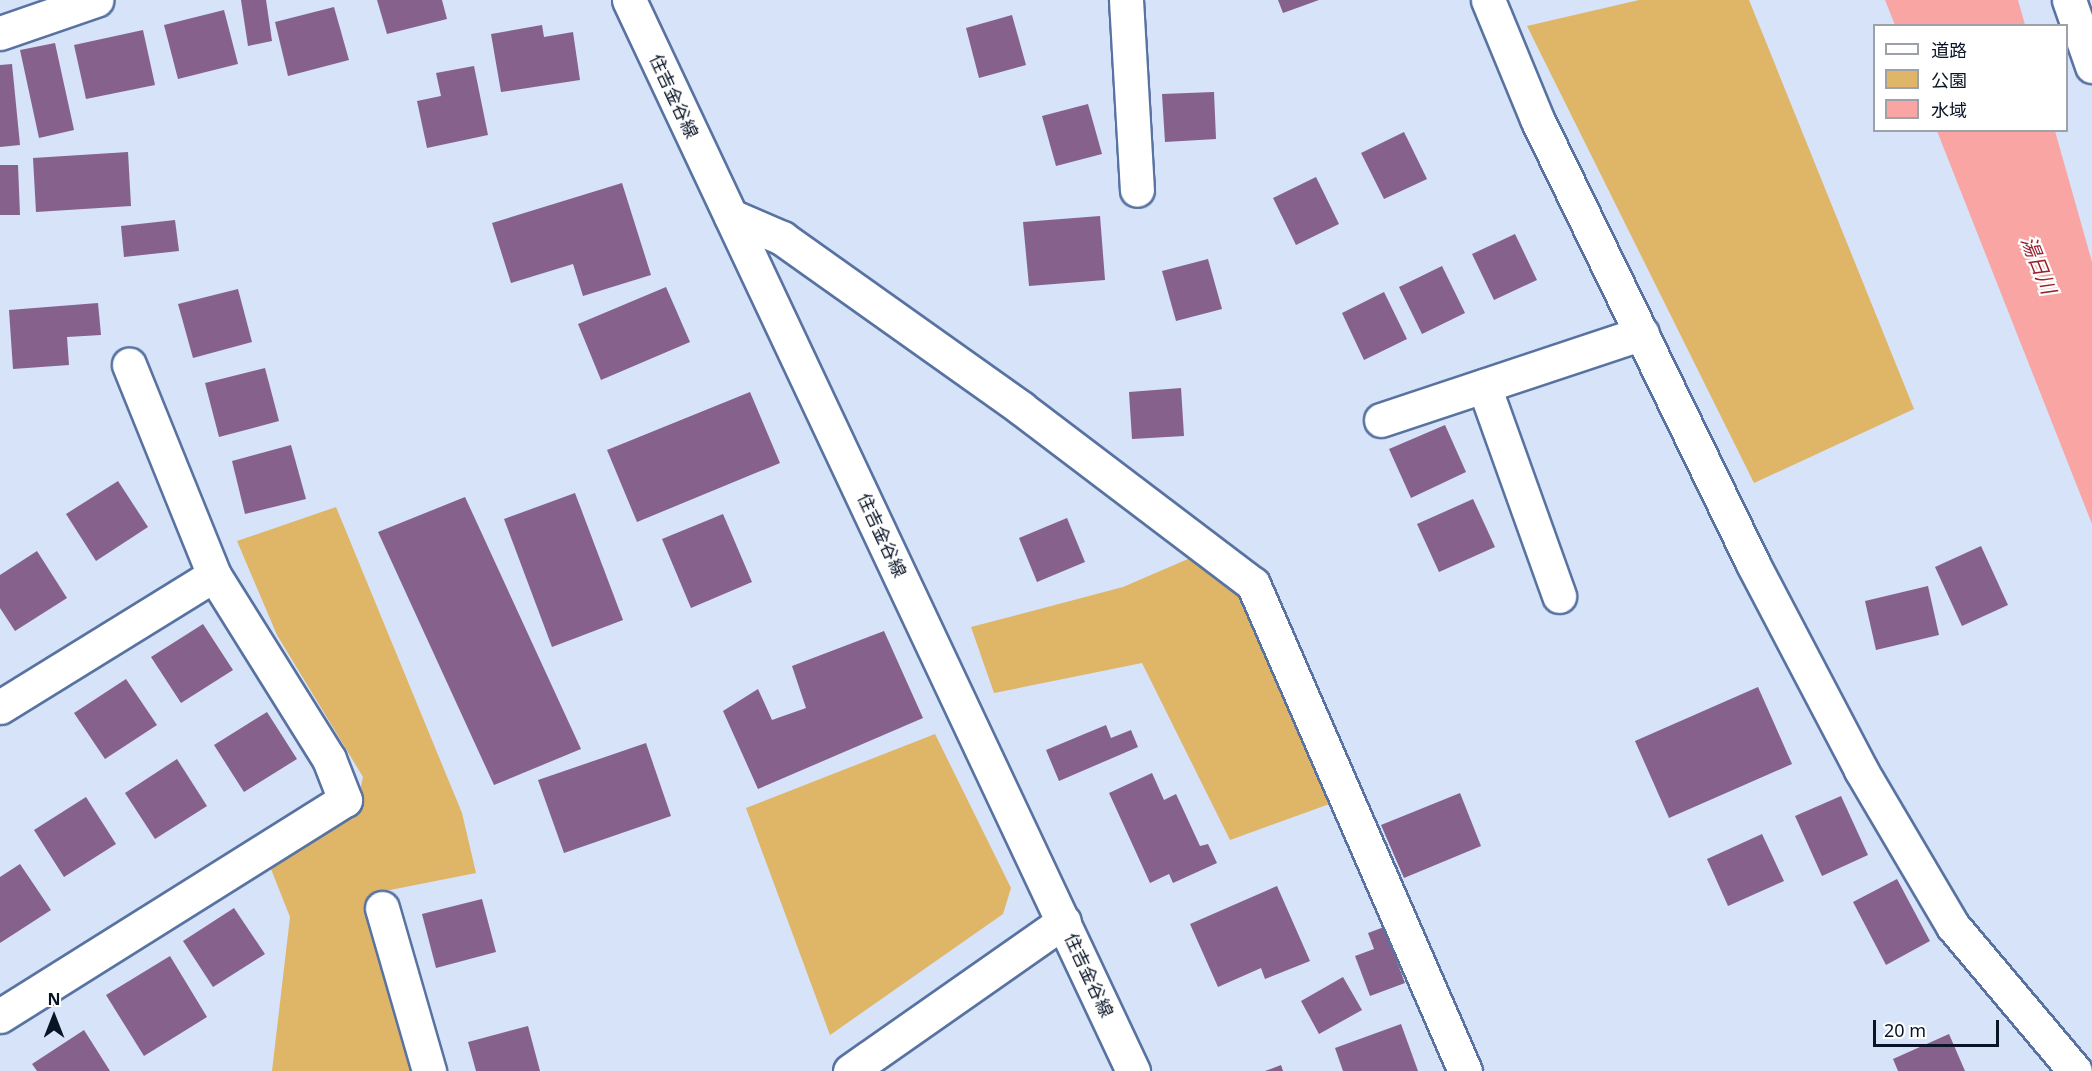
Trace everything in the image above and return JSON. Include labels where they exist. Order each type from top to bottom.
[{"type":"street","points":[[0,33],[61,5],[96,0]]},
{"type":"street","name":"住吉金谷線","points":[[629,0],[1133,1071]]},
{"type":"street","points":[[1126,0],[1137,190]]},
{"type":"street","points":[[1488,0],[1537,119],[1753,564],[1861,770],[1953,926],[2075,1071]]},
{"type":"street","points":[[2069,0],[2092,66]]},
{"type":"street","points":[[731,216],[782,238],[1021,408],[1253,584],[1465,1071]]},
{"type":"street","points":[[1381,420],[1642,333]]},
{"type":"street","points":[[0,1016],[345,800],[329,759],[214,576],[129,365]]},
{"type":"street","points":[[1484,386],[1559,596]]},
{"type":"street","points":[[0,707],[214,576]]},
{"type":"street","points":[[382,908],[429,1071]]},
{"type":"street","points":[[850,1071],[1064,921]]},
{"type":"green space","points":[[1639,0],[1749,0],[1914,409],[1754,483],[1527,26]]},
{"type":"green space","points":[[336,507],[462,813],[476,873],[385,891],[425,1071],[272,1071],[290,917],[271,869],[358,799],[363,777],[277,635],[237,541]]},
{"type":"green space","points":[[1188,559],[1259,599],[1346,798],[1230,840],[1142,663],[994,693],[971,627],[1123,587]]},
{"type":"green space","points":[[935,734],[1011,888],[1003,914],[830,1035],[746,808]]},
{"type":"water","points":[[1885,0],[2018,0],[2025,24],[1895,24]]},
{"type":"water","name":"湯日川","points":[[1937,132],[2055,132],[2092,262],[2092,524]]},
{"type":"building","points":[[241,0],[266,0],[272,41],[248,46]]},
{"type":"building","points":[[377,0],[442,0],[447,19],[387,34]]},
{"type":"building","points":[[1278,0],[1319,0],[1283,13]]},
{"type":"building","points":[[334,7],[349,60],[288,76],[275,22]]},
{"type":"building","points":[[224,10],[238,64],[178,79],[164,25]]},
{"type":"building","points":[[1012,15],[1026,65],[979,78],[966,28]]},
{"type":"building","points":[[542,25],[544,37],[573,32],[580,80],[501,92],[491,34]]},
{"type":"building","points":[[143,30],[155,85],[86,99],[74,45]]},
{"type":"building","points":[[55,43],[74,130],[39,138],[20,50]]},
{"type":"building","points":[[12,64],[20,145],[0,147],[0,65]]},
{"type":"building","points":[[474,66],[488,135],[427,148],[417,101],[441,96],[436,73]]},
{"type":"building","points":[[1214,92],[1216,139],[1165,142],[1162,94]]},
{"type":"building","points":[[1088,104],[1102,154],[1056,166],[1042,116]]},
{"type":"building","points":[[1404,132],[1427,179],[1384,199],[1361,153]]},
{"type":"building","points":[[128,152],[131,206],[36,212],[33,158]]},
{"type":"building","points":[[0,165],[18,165],[20,215],[0,215]]},
{"type":"building","points":[[1316,177],[1339,224],[1296,245],[1273,198]]},
{"type":"building","points":[[622,183],[651,275],[583,296],[573,264],[511,283],[492,223]]},
{"type":"building","points":[[1100,216],[1105,280],[1029,286],[1023,222]]},
{"type":"building","points":[[175,220],[179,251],[124,257],[121,226]]},
{"type":"building","points":[[1515,234],[1537,280],[1494,300],[1472,254]]},
{"type":"building","points":[[1208,259],[1222,309],[1176,321],[1162,271]]},
{"type":"building","points":[[1442,266],[1465,313],[1422,334],[1399,287]]},
{"type":"building","points":[[666,287],[690,342],[601,380],[578,324]]},
{"type":"building","points":[[238,289],[252,342],[193,358],[178,304]]},
{"type":"building","points":[[1384,292],[1407,339],[1364,360],[1342,313]]},
{"type":"building","points":[[98,303],[101,335],[67,337],[69,365],[13,369],[9,310]]},
{"type":"building","points":[[265,368],[279,421],[219,437],[205,383]]},
{"type":"building","points":[[1181,388],[1184,436],[1132,439],[1129,392]]},
{"type":"building","points":[[750,392],[780,463],[637,522],[607,450]]},
{"type":"building","points":[[1445,425],[1466,472],[1411,498],[1389,449]]},
{"type":"building","points":[[291,445],[306,499],[245,514],[232,461]]},
{"type":"building","points":[[118,481],[148,527],[96,561],[66,514]]},
{"type":"building","points":[[575,493],[623,620],[552,647],[504,519]]},
{"type":"building","points":[[465,497],[581,749],[494,785],[378,532]]},
{"type":"building","points":[[1473,499],[1495,547],[1439,572],[1417,524]]},
{"type":"building","points":[[723,514],[752,582],[691,608],[662,539]]},
{"type":"building","points":[[1067,518],[1085,562],[1037,582],[1019,538]]},
{"type":"building","points":[[1981,546],[2008,605],[1962,626],[1935,567]]},
{"type":"building","points":[[37,551],[67,598],[15,631],[0,608],[0,575]]},
{"type":"building","points":[[1928,586],[1939,635],[1876,650],[1865,601]]},
{"type":"building","points":[[203,624],[233,670],[181,703],[151,657]]},
{"type":"building","points":[[884,631],[923,718],[758,789],[723,711],[758,689],[772,720],[806,708],[792,666]]},
{"type":"building","points":[[126,679],[157,725],[105,759],[74,713]]},
{"type":"building","points":[[1758,687],[1792,764],[1669,818],[1635,741]]},
{"type":"building","points":[[267,712],[297,759],[244,792],[214,745]]},
{"type":"building","points":[[1106,725],[1111,738],[1131,730],[1138,747],[1059,781],[1046,750]]},
{"type":"building","points":[[646,743],[671,816],[564,853],[538,780]]},
{"type":"building","points":[[177,759],[207,806],[155,839],[125,793]]},
{"type":"building","points":[[1152,773],[1164,800],[1176,794],[1200,846],[1208,844],[1217,863],[1173,883],[1169,874],[1150,883],[1109,793]]},
{"type":"building","points":[[1460,793],[1481,846],[1404,878],[1381,825]]},
{"type":"building","points":[[1841,796],[1868,855],[1822,876],[1795,816]]},
{"type":"building","points":[[86,797],[116,844],[64,877],[34,830]]},
{"type":"building","points":[[1762,834],[1784,881],[1728,906],[1707,859]]},
{"type":"building","points":[[20,864],[51,910],[0,943],[0,877]]},
{"type":"building","points":[[1897,879],[1930,941],[1886,965],[1853,902]]},
{"type":"building","points":[[1277,886],[1310,961],[1265,979],[1261,968],[1218,987],[1190,924]]},
{"type":"building","points":[[482,899],[496,952],[436,968],[422,914]]},
{"type":"building","points":[[234,908],[265,954],[213,987],[183,941]]},
{"type":"building","points":[[1384,927],[1405,983],[1370,996],[1355,956],[1374,949],[1368,933]]},
{"type":"building","points":[[170,956],[207,1017],[144,1056],[106,995]]},
{"type":"building","points":[[1343,977],[1362,1010],[1319,1034],[1301,1001]]},
{"type":"building","points":[[1401,1024],[1418,1071],[1343,1071],[1335,1048]]},
{"type":"building","points":[[528,1026],[540,1071],[476,1071],[468,1042]]},
{"type":"building","points":[[84,1030],[110,1071],[37,1071],[32,1064]]},
{"type":"building","points":[[1949,1034],[1965,1071],[1898,1071],[1893,1059]]},
{"type":"building","points":[[1281,1065],[1283,1071],[1265,1071]]}]
